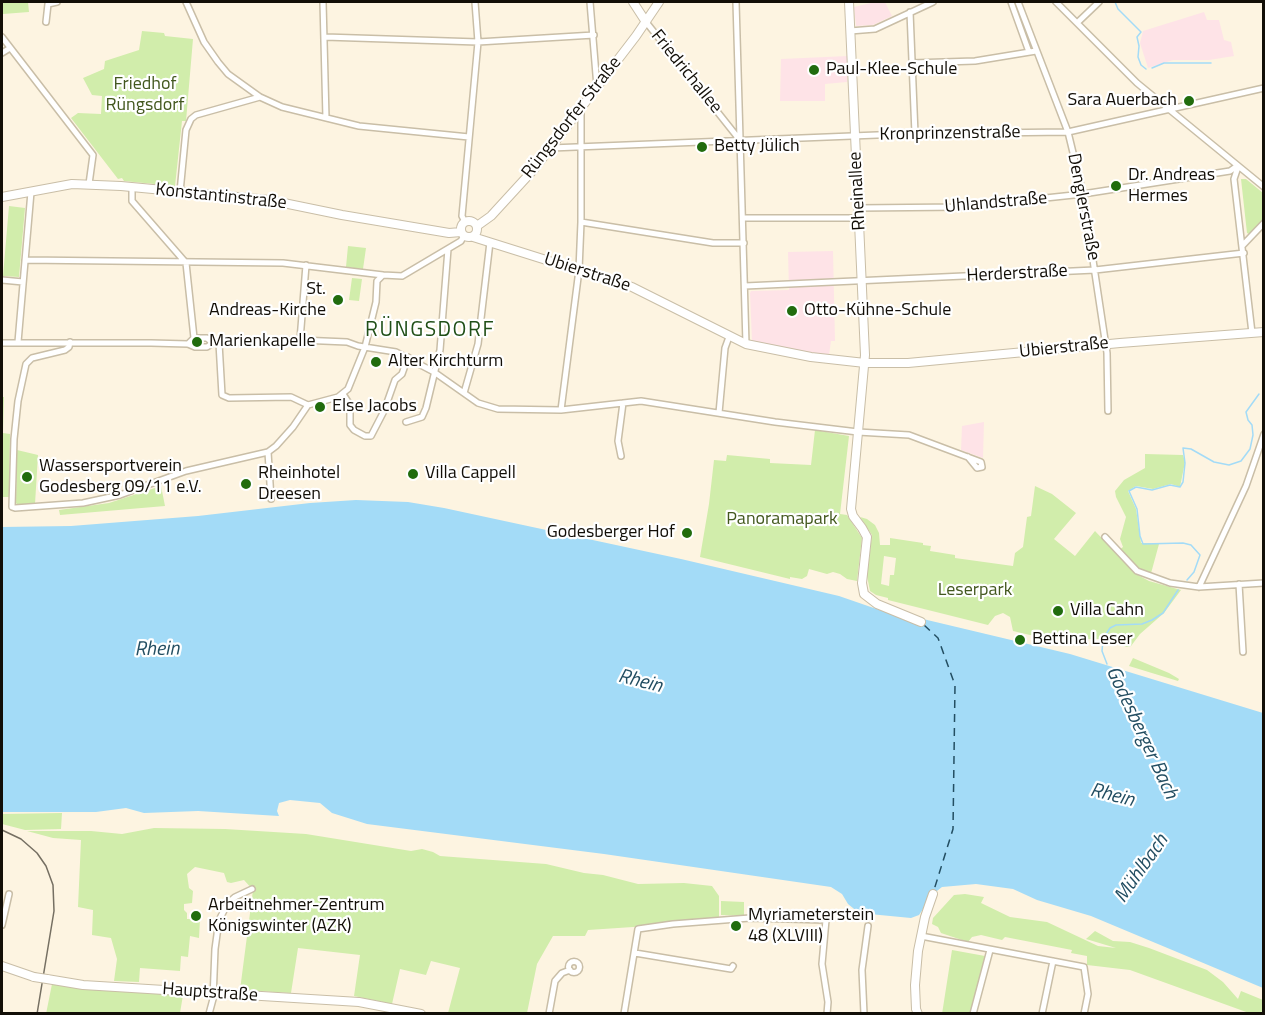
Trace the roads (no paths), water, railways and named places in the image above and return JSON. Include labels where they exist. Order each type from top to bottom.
[{"type":"main road","name":"Friedrichallee","points":[[633,2],[646,22]]},
{"type":"main road","name":"Rüngsdorfer Straße","points":[[468,230],[496,210],[551,148],[659,2]]},
{"type":"main road","name":"Rheinallee","points":[[849,2],[865,363],[851,509],[867,537],[863,592],[868,599],[885,608],[921,622]]},
{"type":"main road","name":"Konstantinstraße","points":[[2,197],[72,184],[132,187],[269,200],[352,217],[440,230],[468,230]]},
{"type":"main road","name":"Ubierstraße","points":[[468,230],[486,242],[632,287],[746,344],[795,355],[865,363],[920,362],[1263,332]]},
{"type":"main road","points":[[863,381],[879,363]]},
{"type":"main road","points":[[918,1014],[915,985],[921,936],[933,894]]},
{"type":"main road","name":"Hauptstraße","points":[[2,966],[34,977],[83,985],[359,1002],[401,1012],[421,1014]]},
{"type":"street","points":[[46,22],[48,4],[57,2]]},
{"type":"street","points":[[186,2],[204,42],[218,62],[228,74],[260,97],[282,107],[359,126],[469,137]]},
{"type":"street","points":[[323,2],[326,118]]},
{"type":"street","points":[[25,260],[284,263],[402,276],[461,241],[468,230],[462,216],[478,42],[475,2]]},
{"type":"street","points":[[590,2],[597,87]]},
{"type":"street","points":[[736,2],[746,344]]},
{"type":"street","points":[[850,32],[872,30],[933,2]]},
{"type":"street","name":"Denglerstraße","points":[[1011,2],[1036,51],[1068,132],[1083,194],[1106,344],[1108,411]]},
{"type":"street","name":"Denglerstraße","points":[[1018,2],[1018,12],[1029,52]]},
{"type":"street","points":[[1056,2],[1137,83],[1263,187]]},
{"type":"street","points":[[1077,23],[1098,2]]},
{"type":"street","points":[[910,12],[915,134]]},
{"type":"street","name":"Friedrichallee","points":[[646,22],[740,140]]},
{"type":"street","points":[[325,37],[478,42],[594,35]]},
{"type":"street","points":[[2,37],[93,155],[89,184]]},
{"type":"street","points":[[2,53],[10,48]]},
{"type":"street","points":[[912,63],[975,61],[1036,51]]},
{"type":"street","name":"Kronprinzenstraße","points":[[551,148],[915,134],[1068,132],[1166,108],[1263,88]]},
{"type":"street","points":[[180,192],[186,130],[191,119],[260,97]]},
{"type":"street","points":[[561,410],[579,270],[581,109]]},
{"type":"street","name":"Uhlandstraße","points":[[858,207],[961,207],[1083,194],[1232,174],[1238,166]]},
{"type":"street","points":[[1232,174],[1243,245],[1252,333]]},
{"type":"street","points":[[132,187],[132,201],[186,263],[194,338]]},
{"type":"street","points":[[18,342],[31,192]]},
{"type":"street","points":[[743,218],[859,218]]},
{"type":"street","points":[[581,222],[713,243],[744,243]]},
{"type":"street","points":[[1243,245],[1263,223]]},
{"type":"street","points":[[464,393],[478,344],[490,242]]},
{"type":"street","points":[[406,422],[418,419],[425,413],[440,350],[447,249]]},
{"type":"street","name":"Herderstraße","points":[[745,286],[1095,270],[1244,253]]},
{"type":"street","points":[[300,340],[306,265]]},
{"type":"street","points":[[70,342],[69,347],[65,350],[32,358],[26,364],[14,429],[12,507],[19,509],[93,501],[120,495],[186,471],[268,452],[293,427],[308,405],[343,394],[348,389],[365,347],[376,302],[377,281],[383,275]]},
{"type":"street","points":[[2,280],[23,282]]},
{"type":"street","points":[[719,413],[725,348],[729,337]]},
{"type":"street","points":[[188,344],[194,338],[207,338],[216,343]]},
{"type":"street","points":[[2,343],[188,344],[195,347],[207,347],[216,343],[300,340],[347,342],[396,352],[408,357],[478,403],[498,409],[561,410],[641,401],[858,432],[909,435],[968,457]]},
{"type":"street","points":[[216,343],[222,395],[229,398],[291,397],[308,405]]},
{"type":"street","points":[[343,394],[350,405],[350,425],[365,436],[371,436],[384,411],[395,380],[402,374],[408,357]]},
{"type":"street","points":[[621,456],[618,441],[623,403]]},
{"type":"street","points":[[1199,587],[1246,486],[1263,434]]},
{"type":"street","points":[[268,452],[271,499]]},
{"type":"street","points":[[1105,537],[1140,574],[1174,584],[1199,587],[1263,583]]},
{"type":"street","points":[[1239,584],[1243,652]]},
{"type":"street","points":[[209,1014],[219,920],[223,910],[234,897],[252,889]]},
{"type":"street","points":[[2,926],[9,894]]},
{"type":"street","points":[[624,1014],[638,929],[746,918],[826,920],[822,964],[828,1002],[827,1014]]},
{"type":"street","points":[[864,1014],[862,970],[867,929]]},
{"type":"street","points":[[921,936],[1083,967],[1088,994],[1084,1014]]},
{"type":"street","points":[[973,1014],[990,950]]},
{"type":"street","points":[[635,954],[730,969],[733,966]]},
{"type":"street","points":[[1042,1014],[1053,961]]},
{"type":"street","points":[[549,1014],[555,981],[562,973],[570,970]]},
{"type":"water","points":[[356,500],[408,502],[444,508],[839,596],[920,624],[923,619],[1070,654],[1263,713],[1263,988],[1091,916],[1037,900],[1013,889],[976,884],[942,887],[933,894],[919,915],[911,918],[859,913],[848,904],[842,894],[831,887],[604,854],[367,824],[332,813],[320,803],[290,800],[279,803],[277,811],[279,816],[198,811],[144,813],[126,808],[96,812],[2,812],[2,527],[71,526]]},
{"type":"waterway","name":"Godesberger Bach","points":[[1115,2],[1118,9],[1141,32],[1137,37],[1138,57],[1141,65],[1146,69]]},
{"type":"waterway","name":"Godesberger Bach","points":[[1152,68],[1164,63],[1211,63]]},
{"type":"waterway","name":"Godesberger Bach","points":[[1187,580],[1194,572],[1200,555],[1191,545],[1183,543],[1143,544],[1137,509],[1129,491],[1136,487],[1152,490],[1170,485],[1180,487],[1183,482],[1185,463],[1183,448],[1191,449],[1214,462],[1229,465],[1241,461],[1250,449],[1253,435],[1252,425],[1246,412],[1259,394]]},
{"type":"waterway","name":"Godesberger Bach","points":[[1107,664],[1102,651],[1103,639],[1110,628],[1116,625],[1142,624],[1152,620],[1163,613],[1178,590]]},
{"type":"tram line","points":[[2,830],[21,839],[37,853],[46,866],[53,885],[54,911],[37,1014]]},
{"type":"place","name":"Paul-Klee-Schule","points":[[814,70]]},
{"type":"place","name":"Sara Auerbach","points":[[1189,101]]},
{"type":"place","name":"Betty Jülich","points":[[702,147]]},
{"type":"place","name":"Dr. Andreas Hermes","points":[[1116,186]]},
{"type":"place","name":"St. Andreas-Kirche","points":[[338,300]]},
{"type":"place","name":"Otto-Kühne-Schule","points":[[792,311]]},
{"type":"place","name":"Marienkapelle","points":[[197,342]]},
{"type":"place","name":"Alter Kirchturm","points":[[376,362]]},
{"type":"place","name":"Else Jacobs","points":[[320,407]]},
{"type":"place","name":"Villa Cappell","points":[[413,474]]},
{"type":"place","name":"Wassersportverein Godesberg 09/11 e.V.","points":[[27,477]]},
{"type":"place","name":"Rheinhotel Dreesen","points":[[246,484]]},
{"type":"place","name":"Godesberger Hof","points":[[687,533]]},
{"type":"place","name":"Villa Cahn","points":[[1058,611]]},
{"type":"place","name":"Bettina Leser","points":[[1020,640]]},
{"type":"place","name":"Arbeitnehmer-Zentrum Königswinter (AZK)","points":[[196,916]]},
{"type":"place","name":"Myriameterstein 48 (XLVIII)","points":[[736,926]]},
{"type":"district","name":"RÜNGSDORF","points":[[430,331]]},
{"type":"park label","name":"Friedhof Rüngsdorf","points":[[145,95]]},
{"type":"park label","name":"Panoramapark","points":[[782,520]]},
{"type":"park label","name":"Leserpark","points":[[975,591]]},
{"type":"water label","name":"Rhein","points":[[157,650]]},
{"type":"water label","name":"Rhein","points":[[640,682]]},
{"type":"water label","name":"Rhein","points":[[1112,796]]},
{"type":"water label","name":"Mühlbach","points":[[1142,869]]}]
